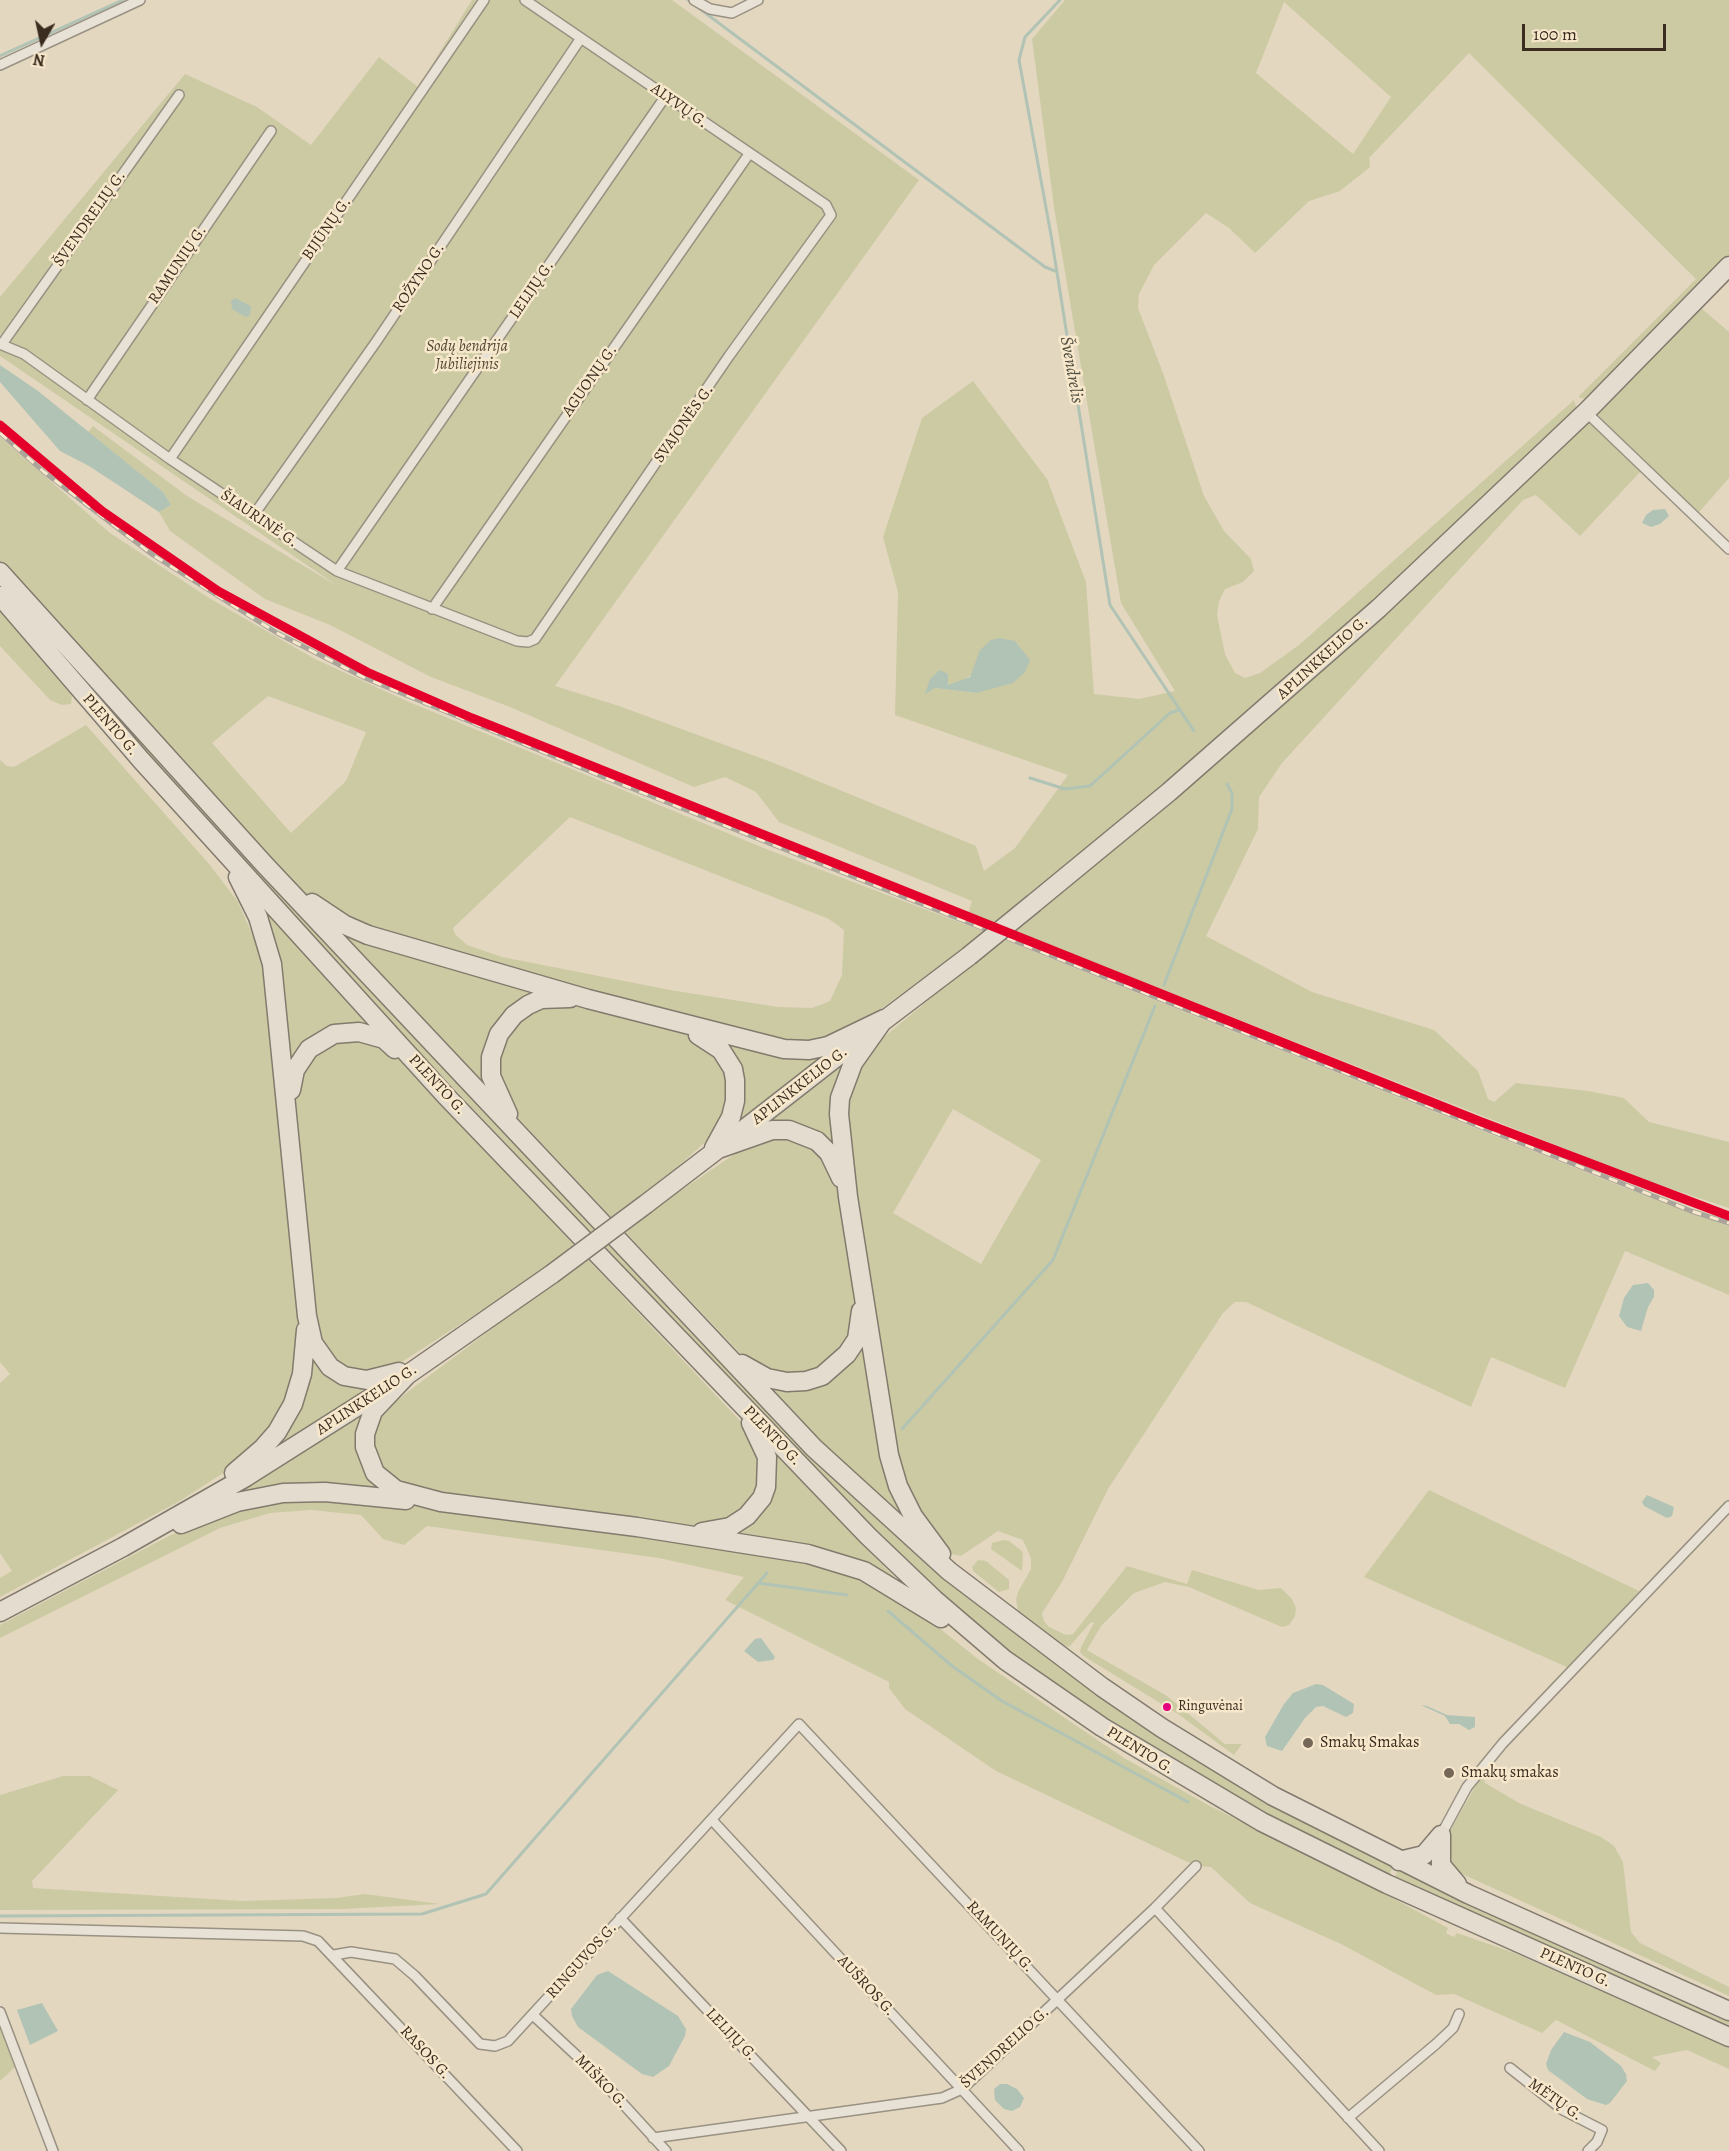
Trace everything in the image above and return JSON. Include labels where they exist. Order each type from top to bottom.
[{"type":"highway","name":"APLINKKELIO G.","points":[[0,1612],[123,1547],[246,1477],[407,1375],[552,1274],[646,1204],[969,956],[1169,792],[1428,563],[1586,412],[1729,266]]},
{"type":"highway","name":"PLENTO G.","points":[[0,572],[265,865],[814,1449],[914,1541],[1010,1619],[1110,1693],[1229,1770],[1399,1861],[1729,2011]]},
{"type":"highway","name":"PLENTO G.","points":[[0,596],[230,859],[445,1095],[876,1544],[935,1600],[1005,1659],[1102,1727],[1262,1822],[1388,1884],[1729,2037]]},
{"type":"highway","points":[[230,859],[267,940],[272,964],[288,1106],[307,1316],[313,1343],[322,1358],[344,1376],[356,1379],[376,1379],[422,1364]]},
{"type":"highway","points":[[265,865],[321,911],[368,935],[588,999],[758,1044],[798,1051],[828,1046],[885,1020]]},
{"type":"highway","points":[[520,1137],[499,1098],[492,1076],[491,1058],[499,1034],[514,1015],[541,999],[555,997],[588,999]]},
{"type":"highway","points":[[885,1020],[853,1063],[840,1098],[840,1128],[848,1197],[889,1455],[898,1486],[913,1516],[943,1556],[993,1599],[1010,1619]]},
{"type":"highway","points":[[672,1021],[714,1043],[733,1069],[735,1101],[731,1117],[715,1151]]},
{"type":"highway","points":[[288,1106],[295,1070],[306,1054],[325,1038],[344,1032],[359,1032],[384,1040],[445,1095]]},
{"type":"highway","points":[[715,1151],[772,1130],[789,1130],[804,1134],[817,1141],[829,1153],[848,1197]]},
{"type":"highway","points":[[726,1355],[767,1378],[787,1382],[806,1381],[822,1376],[848,1354],[857,1339],[863,1291]]},
{"type":"highway","points":[[199,1503],[263,1448],[286,1418],[302,1374],[307,1316]]},
{"type":"highway","points":[[407,1375],[381,1402],[368,1421],[365,1447],[369,1462],[383,1482],[396,1490],[441,1502]]},
{"type":"highway","points":[[637,1527],[715,1531],[730,1527],[755,1508],[766,1487],[767,1457],[742,1406]]},
{"type":"highway","points":[[123,1547],[237,1502],[283,1493],[325,1492],[441,1502],[637,1527],[807,1554],[837,1561],[890,1585],[1005,1659]]},
{"type":"highway","points":[[1399,1861],[1424,1855],[1441,1835]]},
{"type":"highway","points":[[1441,1835],[1441,1865],[1468,1894]]},
{"type":"street","points":[[0,65],[140,0]]},
{"type":"street","name":"BIJŪNŲ G.","points":[[170,459],[484,0]]},
{"type":"street","name":"ALYVŲ G.","points":[[525,0],[826,206],[831,215]]},
{"type":"street","points":[[694,0],[710,9],[732,13],[758,0]]},
{"type":"street","name":"ROŽYNO G.","points":[[253,516],[376,342],[581,38]]},
{"type":"street","name":"ŠVENDRELIŲ G.","points":[[1,344],[179,95]]},
{"type":"street","name":"LELIJŲ G.","points":[[337,571],[665,96]]},
{"type":"street","name":"RAMUNIŲ G.","points":[[87,400],[271,131]]},
{"type":"street","name":"AGUONŲ G.","points":[[432,609],[749,154]]},
{"type":"street","name":"SVAJONĖS G.","points":[[540,634],[729,356],[831,215]]},
{"type":"street","name":"ŠIAURINĖ G.","points":[[1,344],[24,354],[170,459],[337,571],[517,641],[528,642],[540,634]]},
{"type":"street","points":[[1586,412],[1729,549]]},
{"type":"street","points":[[1441,1835],[1467,1787],[1503,1743],[1729,1506]]},
{"type":"street","name":"RAMUNIŲ G.","points":[[799,1724],[1199,2151]]},
{"type":"street","name":"RINGUVOS G.","points":[[334,1955],[351,1952],[395,1959],[415,1976],[480,2044],[495,2046],[508,2042],[799,1724]]},
{"type":"street","name":"AUŠROS G.","points":[[712,1820],[1019,2151]]},
{"type":"street","name":"ŠVENDRELIO G.","points":[[654,2138],[942,2098],[962,2089],[1059,2000],[1196,1866]]},
{"type":"street","points":[[1155,1908],[1379,2151]]},
{"type":"street","name":"LELIJŲ G.","points":[[620,1918],[841,2151]]},
{"type":"street","name":"RASOS G.","points":[[0,1928],[303,1936],[318,1941],[334,1955],[517,2151]]},
{"type":"street","points":[[0,2012],[53,2151]]},
{"type":"street","points":[[1348,2118],[1436,2044],[1452,2028],[1459,2014]]},
{"type":"street","name":"MIŠKO G.","points":[[533,2015],[592,2070],[666,2151]]},
{"type":"street","name":"MĖTŲ G.","points":[[1510,2068],[1563,2110],[1602,2130],[1597,2142],[1588,2151]]},
{"type":"green space","name":"Sodų bendrija Jubiliejinis","points":[[472,0],[672,0],[919,180],[555,686],[619,706],[774,763],[976,846],[984,871],[1015,848],[1068,775],[895,715],[898,592],[883,537],[922,418],[973,381],[1047,479],[1086,582],[1094,694],[1139,699],[1175,691],[1121,603],[1054,207],[1032,39],[1065,0],[1729,0],[1729,255],[1655,333],[1587,399],[1580,398],[1579,396],[1696,279],[1469,53],[1369,158],[1370,167],[1340,191],[1309,201],[1255,253],[1229,228],[1206,213],[1154,265],[1139,294],[1138,308],[1163,373],[1204,496],[1224,531],[1251,559],[1254,571],[1243,582],[1225,589],[1219,601],[1217,615],[1225,654],[1235,673],[1245,678],[1260,673],[1299,645],[1574,400],[1577,410],[1417,566],[1181,773],[994,925],[968,914],[972,901],[779,822],[756,792],[725,777],[694,787],[510,707],[431,677],[330,625],[265,599],[170,531],[159,512],[171,505],[163,492],[88,432],[93,426],[187,496],[339,587],[0,356],[0,297],[185,74],[257,107],[311,145],[379,57],[418,87]],"holes":[[[1284,2],[1391,97],[1353,154],[1256,73]],[[1015,641],[1021,649],[976,693],[935,688],[963,681]]]},
{"type":"green space","points":[[1700,307],[1729,332],[1729,478],[1693,519],[1642,470],[1580,536],[1536,495],[1523,500],[1282,763],[1259,797],[1258,829],[1206,936],[1312,992],[1434,1030],[1478,1071],[1488,1099],[1494,1102],[1516,1083],[1588,1091],[1624,1098],[1649,1122],[1729,1142],[1729,1208],[1647,1181],[1106,967],[1011,932],[1257,727],[1408,593]]},
{"type":"green space","points":[[0,437],[110,533],[209,598],[315,659],[409,702],[766,849],[985,932],[866,1020],[840,1035],[801,1045],[399,941],[332,913],[307,895],[0,566]],"holes":[[[268,696],[366,732],[346,781],[291,833],[212,743]],[[570,817],[829,919],[844,930],[842,975],[830,1001],[812,1008],[778,1007],[670,990],[502,957],[467,945],[455,934],[453,928]]]},
{"type":"green space","points":[[0,579],[382,1003],[795,1440],[991,1614],[1394,1865],[1388,1877],[1307,1840],[1144,1747],[1038,1677],[913,1572],[296,922],[104,708],[0,586]]},
{"type":"green space","points":[[0,611],[72,696],[71,704],[62,705],[50,700],[0,646]]},
{"type":"green space","points":[[86,725],[210,865],[238,902],[263,959],[268,959],[301,1344],[287,1411],[242,1461],[178,1502],[0,1597],[0,1578],[12,1571],[0,1553],[0,1383],[10,1374],[0,1362],[0,760],[7,766],[14,767]]},
{"type":"green space","points":[[261,907],[377,1031],[360,1026],[288,1070]]},
{"type":"green space","points":[[326,921],[546,992],[512,1009],[490,1093]]},
{"type":"green space","points":[[1002,939],[1623,1187],[1729,1226],[1729,1295],[1625,1251],[1565,1388],[1491,1357],[1471,1407],[1246,1302],[1235,1302],[1223,1313],[1108,1489],[1062,1582],[1042,1613],[1049,1627],[1066,1635],[1073,1634],[1127,1566],[1187,1584],[1192,1570],[1259,1590],[1281,1588],[1292,1599],[1296,1608],[1295,1616],[1289,1625],[1282,1627],[1189,1587],[1165,1582],[1134,1593],[1101,1626],[1087,1650],[1167,1696],[1225,1744],[1242,1744],[1234,1755],[1178,1714],[1085,1657],[1080,1652],[1081,1647],[1094,1623],[1091,1622],[1069,1647],[1062,1645],[1019,1615],[1016,1600],[1018,1592],[1031,1569],[1031,1558],[1023,1540],[998,1531],[961,1556],[946,1553],[898,1476],[844,1115],[851,1079],[878,1042]],"holes":[[[953,1109],[1041,1160],[981,1264],[893,1213]]]},
{"type":"green space","points":[[564,1002],[633,1018],[693,1037],[724,1062],[732,1091],[715,1133],[660,1183],[658,1206],[745,1147],[777,1135],[812,1144],[834,1171],[841,1199],[855,1299],[856,1324],[852,1337],[808,1377],[753,1367],[514,1114],[498,1083],[499,1043],[526,1011]]},
{"type":"green space","points":[[718,1038],[829,1054],[731,1130],[739,1108]]},
{"type":"green space","points":[[340,1039],[379,1043],[394,1054],[745,1426],[762,1455],[758,1497],[741,1517],[699,1528],[423,1493],[388,1481],[370,1450],[381,1412],[565,1274],[555,1263],[391,1369],[378,1374],[338,1368],[314,1328],[295,1090],[312,1054]]},
{"type":"green space","points":[[849,1057],[836,1154],[757,1128]]},
{"type":"green space","points":[[865,1333],[912,1527],[836,1458],[761,1381],[793,1388]]},
{"type":"green space","points":[[310,1348],[372,1388],[266,1455]]},
{"type":"green space","points":[[370,1408],[361,1427],[385,1493],[224,1500]]},
{"type":"green space","points":[[772,1451],[909,1592],[726,1537],[748,1524]]},
{"type":"green space","points":[[1429,1490],[1639,1591],[1569,1668],[1364,1577]]},
{"type":"green space","points":[[320,1496],[437,1508],[792,1556],[861,1578],[924,1616],[978,1659],[1124,1758],[1208,1805],[1448,1928],[1446,1933],[1454,1937],[1457,1933],[1512,1952],[1729,2047],[1729,2069],[1687,2050],[1652,2057],[1661,2063],[1655,2071],[1556,2020],[1542,2033],[1454,1994],[1436,1995],[1341,1944],[1250,1903],[1211,1867],[1196,1866],[996,1771],[905,1709],[889,1688],[889,1682],[725,1600],[744,1577],[659,1558],[427,1526],[404,1545],[383,1539],[361,1515],[311,1510],[270,1513],[220,1528],[0,1638],[0,1625],[169,1536],[216,1515],[248,1505]]},
{"type":"green space","points":[[1009,1541],[1023,1552],[1022,1571],[991,1549],[992,1543]]},
{"type":"green space","points":[[978,1560],[986,1561],[1009,1580],[1009,1589],[999,1592],[973,1571],[972,1567]]},
{"type":"green space","points":[[1483,1773],[1485,1783],[1519,1803],[1601,1837],[1614,1846],[1623,1862],[1631,1932],[1640,1943],[1729,1987],[1729,1996],[1458,1872],[1450,1865],[1446,1838]]},
{"type":"green space","points":[[63,1776],[90,1776],[118,1790],[32,1881],[33,1888],[242,1901],[336,1898],[365,1894],[440,1904],[342,1909],[0,1910],[0,1795]]},
{"type":"green space","points":[[1399,1868],[1729,2018],[1729,2031],[1394,1879]]},
{"type":"green space","points":[[0,2024],[15,2067],[0,2081]]},
{"type":"shaded area","points":[[235,298],[251,306],[250,315],[246,317],[232,309],[231,301]]},
{"type":"shaded area","points":[[0,365],[38,391],[163,492],[171,505],[159,512],[89,466],[60,451],[0,382]]},
{"type":"shaded area","points":[[1665,509],[1669,516],[1660,524],[1651,527],[1642,523],[1646,515],[1653,510]]},
{"type":"shaded area","points":[[999,638],[1015,641],[1030,660],[1025,672],[1013,683],[976,693],[935,688],[925,694],[930,679],[940,670],[948,674],[948,685],[970,677],[980,650],[991,640]]},
{"type":"shaded area","points":[[1648,1283],[1654,1290],[1654,1297],[1648,1307],[1641,1331],[1627,1327],[1619,1316],[1624,1298],[1633,1285]]},
{"type":"shaded area","points":[[1647,1495],[1674,1507],[1672,1516],[1667,1518],[1644,1506],[1642,1502]]},
{"type":"shaded area","points":[[761,1638],[775,1657],[773,1660],[758,1662],[744,1651],[755,1639]]},
{"type":"shaded area","points":[[1316,1684],[1323,1685],[1354,1704],[1353,1713],[1346,1717],[1323,1706],[1316,1707],[1305,1718],[1282,1751],[1267,1746],[1265,1737],[1284,1704],[1293,1693]]},
{"type":"shaded area","points":[[1421,1705],[1447,1715],[1475,1717],[1475,1727],[1469,1730],[1459,1724],[1450,1724],[1445,1716]]},
{"type":"shaded area","points":[[608,1971],[678,2016],[686,2029],[685,2036],[669,2066],[653,2077],[642,2074],[578,2027],[572,2016],[571,2009],[597,1975]]},
{"type":"shaded area","points":[[42,2003],[58,2031],[30,2045],[17,2010]]},
{"type":"shaded area","points":[[1564,2032],[1590,2042],[1621,2066],[1627,2081],[1610,2103],[1606,2105],[1587,2099],[1548,2070],[1546,2064],[1551,2050]]},
{"type":"shaded area","points":[[1000,2084],[1007,2084],[1017,2089],[1024,2098],[1020,2107],[1012,2111],[1004,2109],[995,2100],[994,2089]]},
{"type":"waterway","points":[[0,56],[123,0]]},
{"type":"waterway","points":[[688,0],[1045,267],[1055,271]]},
{"type":"waterway","name":"Švendrelis","points":[[1060,0],[1025,37],[1019,60],[1051,235],[1110,605],[1194,731]]},
{"type":"waterway","points":[[1030,778],[1065,789],[1090,786],[1170,713],[1179,710]]},
{"type":"waterway","points":[[1164,985],[1232,809],[1232,793],[1227,784]]},
{"type":"waterway","points":[[902,1429],[1053,1260],[1155,1006]]},
{"type":"waterway","points":[[0,1916],[422,1914],[486,1894],[767,1573]]},
{"type":"waterway","points":[[758,1583],[847,1595]]},
{"type":"waterway","points":[[888,1611],[952,1666],[1002,1701],[1188,1802]]},
{"type":"railway","points":[[0,433],[44,472],[153,555],[277,633],[365,678],[606,778],[1691,1211],[1729,1223]]},
{"type":"transit line","points":[[0,425],[102,511],[218,591],[367,672],[472,718],[1479,1121],[1729,1216]]},
{"type":"place","name":"Ringuvėnai","points":[[1167,1707]]},
{"type":"place","name":"Smakų Smakas","points":[[1308,1743]]},
{"type":"place","name":"Smakų smakas","points":[[1449,1773]]}]
